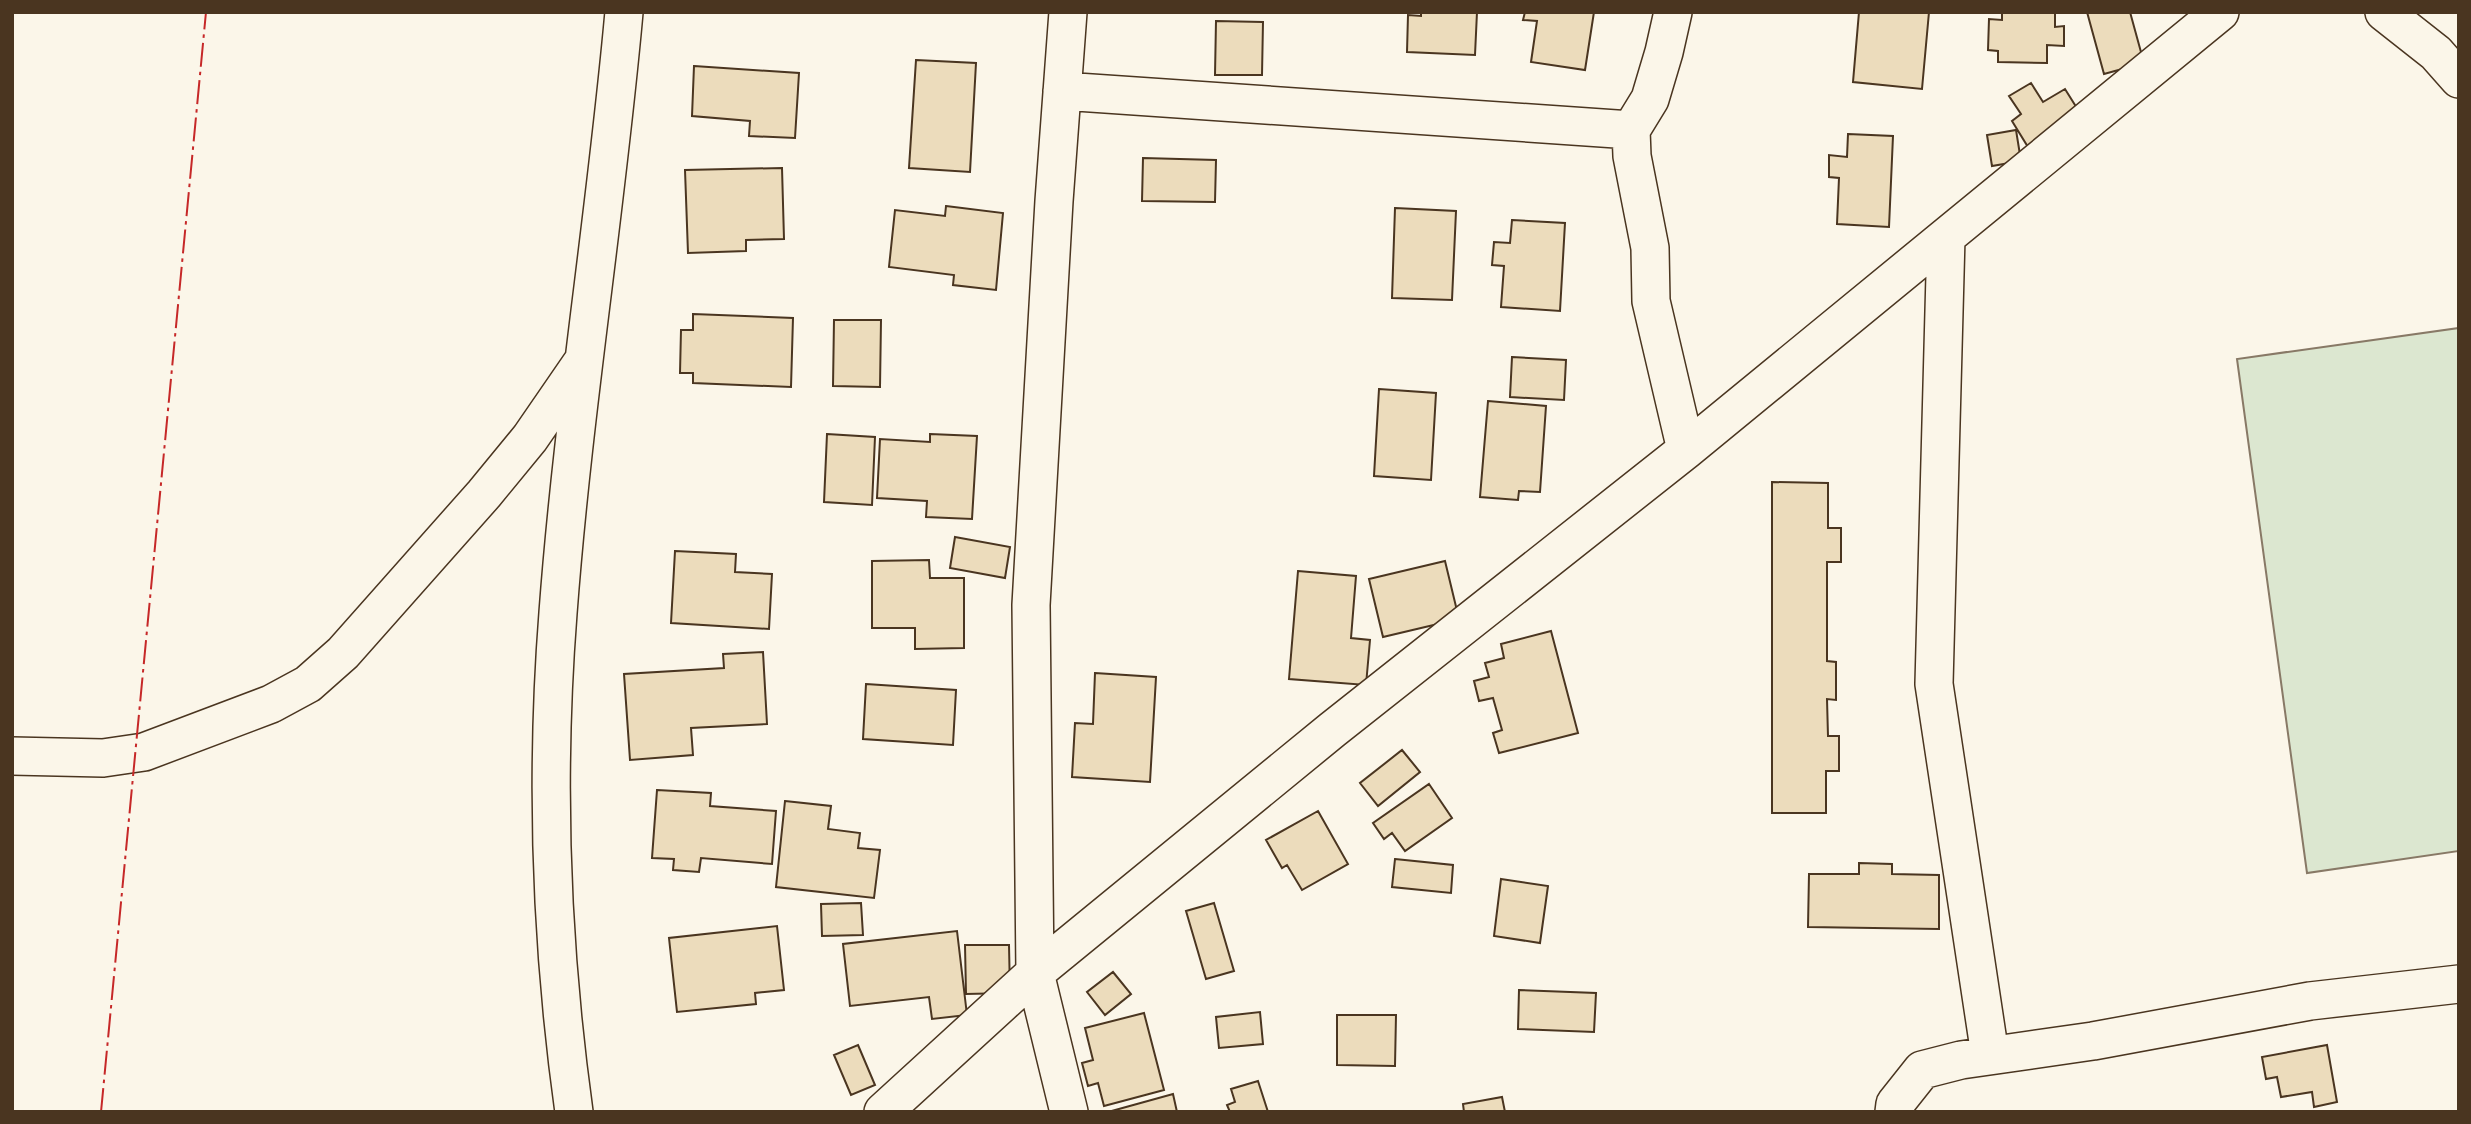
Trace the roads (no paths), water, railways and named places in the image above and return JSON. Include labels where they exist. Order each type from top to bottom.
[{"type":"street","points":[[574,1112],[558,954],[552,841],[552,756],[558,614],[624,12]]},
{"type":"street","points":[[1068,12],[1031,605],[1035,973],[1069,1112]]},
{"type":"street","points":[[1673,12],[1650,99],[1631,130],[1632,156],[1650,248],[1651,301],[1686,450]]},
{"type":"street","points":[[2384,12],[2436,53],[2459,79]]},
{"type":"street","points":[[883,1112],[1035,973],[1332,730],[1686,450],[2209,17]]},
{"type":"street","points":[[1062,91],[1631,130]]},
{"type":"street","points":[[1945,237],[1934,684],[1990,1055]]},
{"type":"street","points":[[12,756],[103,758],[144,752],[271,704],[307,684],[344,653],[484,494],[530,438],[586,357]]},
{"type":"street","points":[[1894,1112],[1895,1104],[1922,1070],[1961,1060],[2093,1041],[2310,1001],[2459,984]]}]
